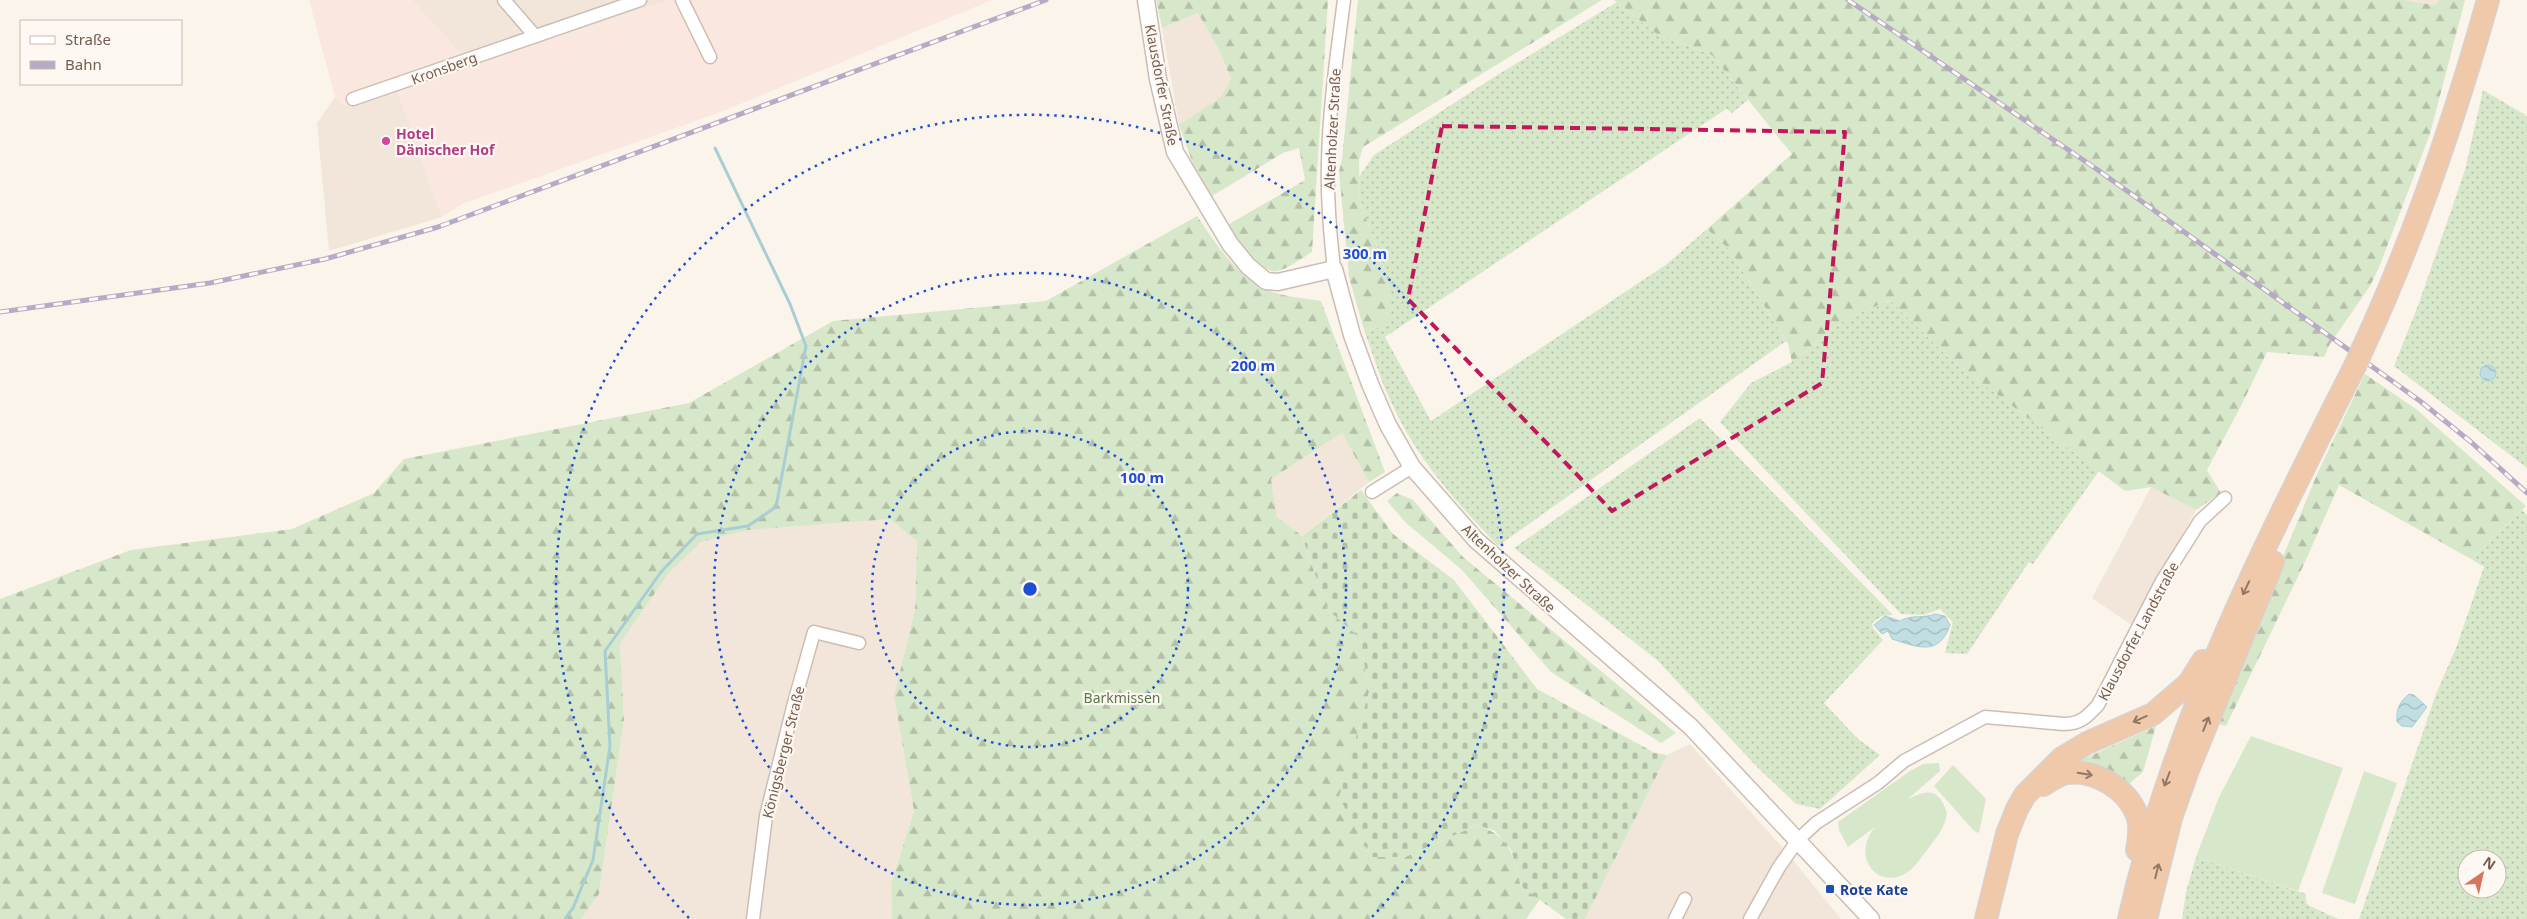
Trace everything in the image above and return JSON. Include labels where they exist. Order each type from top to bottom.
[{"type":"highway","points":[[2146,919],[2169,827],[2188,770],[2408,242],[2441,150],[2488,0]]},
{"type":"highway","points":[[2129,919],[2141,862],[2164,787],[2204,681],[2281,512],[2359,357]]},
{"type":"highway","points":[[1986,919],[2007,834],[2025,795],[2062,758],[2087,743],[2153,714],[2189,683],[2231,620]]},
{"type":"highway","points":[[2025,795],[2066,773],[2086,773],[2108,781],[2122,794],[2137,815],[2140,838],[2125,919]]},
{"type":"highway","points":[[1997,919],[1999,868]]},
{"type":"street","points":[[504,0],[535,36]]},
{"type":"street","name":"Kronsberg","points":[[353,99],[640,0]]},
{"type":"street","points":[[682,0],[710,57]]},
{"type":"street","name":"Klausdorfer Straße","points":[[1146,0],[1158,79],[1175,152],[1230,244],[1248,266],[1266,281],[1278,282],[1334,269]]},
{"type":"street","name":"Altenholzer Straße","points":[[1344,0],[1332,93],[1328,163],[1329,224],[1334,269],[1352,335],[1370,384],[1388,425],[1412,467],[1476,540],[1691,728],[1871,919]]},
{"type":"street","points":[[1372,492],[1412,467]]},
{"type":"street","name":"Klausdorfer Landstraße","points":[[1798,840],[1816,823],[1878,783],[1904,760],[1986,716],[2064,724],[2076,724],[2086,718],[2098,705],[2162,582],[2200,521],[2226,498]]},
{"type":"street","name":"Königsberger Straße","points":[[753,919],[766,816],[814,632],[859,643]]},
{"type":"street","points":[[1750,919],[1798,840]]},
{"type":"street","points":[[1675,919],[1685,899]]},
{"type":"highlighted area","points":[[1442,126],[1845,132],[1822,383],[1612,511],[1408,299]]},
{"type":"shaded area","points":[[309,0],[412,0],[471,65],[670,0],[992,0],[721,112],[462,204],[442,217],[398,93],[345,106],[335,97]]},
{"type":"shaded area","points":[[412,0],[670,0],[471,65]]},
{"type":"shaded area","points":[[2404,0],[2439,0],[2434,5]]},
{"type":"shaded area","points":[[1198,13],[1220,52],[1231,79],[1221,97],[1179,125],[1162,28]]},
{"type":"shaded area","points":[[398,92],[442,217],[329,251],[317,123],[335,97],[345,106]]},
{"type":"shaded area","points":[[1342,433],[1369,482],[1302,536],[1277,517],[1271,479]]},
{"type":"shaded area","points":[[2151,487],[2196,510],[2133,626],[2092,598]]},
{"type":"shaded area","points":[[890,519],[917,540],[915,610],[894,696],[914,811],[891,884],[892,919],[581,919],[599,894],[624,719],[620,644],[668,574],[701,542],[748,530]]},
{"type":"shaded area","points":[[1690,744],[1783,848],[1841,919],[1585,919],[1667,755]]},
{"type":"green space","points":[[1156,0],[1328,0],[1312,252],[1286,268],[1277,271],[1263,267],[1248,254],[1226,226],[1305,180],[1299,148],[1283,153],[1212,196],[1193,164],[1179,125],[1221,97],[1231,79],[1220,52],[1198,13],[1162,28]]},
{"type":"green space","points":[[1358,0],[1602,0],[1363,147],[1359,161],[1360,202],[1381,257],[1389,290],[1391,316],[1380,327],[1364,330],[1349,277],[1339,172],[1342,159]]},
{"type":"green space","points":[[1614,0],[2404,0],[2434,5],[2439,0],[2465,0],[2430,134],[2380,265],[2370,286],[2330,344],[2324,357],[2267,352],[2207,470],[2221,493],[2196,510],[2151,487],[2125,491],[1949,358],[1890,300],[1846,319],[1792,362],[1788,344],[1729,249],[1707,229],[1792,154],[1712,55],[1657,34]]},
{"type":"green space","points":[[1617,2],[1657,34],[1712,55],[1748,100],[1732,113],[1726,109],[1385,337],[1431,421],[1667,264],[1707,229],[1729,249],[1786,341],[1498,546],[1452,496],[1425,461],[1401,422],[1380,375],[1364,330],[1380,327],[1389,290],[1381,257],[1360,202],[1359,177],[1374,155],[1494,77]]},
{"type":"green space","points":[[2483,90],[2527,116],[2527,468],[2394,366],[2419,303],[2465,170]]},
{"type":"green space","name":"Barkmissen","points":[[1197,216],[1236,268],[1257,284],[1280,294],[1321,301],[1385,472],[1369,482],[1342,433],[1271,479],[1277,517],[1302,536],[1327,609],[1360,637],[1369,692],[1340,797],[1371,857],[1405,857],[1477,825],[1497,835],[1509,848],[1521,886],[1540,899],[1526,919],[892,919],[891,884],[914,811],[894,696],[915,610],[917,541],[890,519],[748,530],[701,542],[668,574],[620,644],[624,719],[599,894],[581,919],[0,919],[0,599],[131,550],[292,529],[374,493],[404,459],[689,403],[833,321],[1046,301]]},
{"type":"green space","points":[[1890,300],[1949,358],[2099,471],[2033,564],[2029,562],[1967,654],[1945,653],[1953,622],[1940,609],[1924,615],[1901,614],[1720,422],[1751,383],[1792,362],[1846,319]]},
{"type":"green space","points":[[2365,374],[2416,409],[2526,506],[2471,559],[2339,485],[2305,562],[2226,726],[2214,723],[2318,472]]},
{"type":"green space","points":[[1700,418],[1893,615],[1882,616],[1872,623],[1873,628],[1883,640],[1824,703],[1858,739],[1880,755],[1820,809],[1796,804],[1758,768],[1657,660],[1514,548]]},
{"type":"green space","points":[[1361,490],[1393,534],[1454,580],[1537,689],[1655,753],[1667,755],[1585,919],[1566,919],[1521,886],[1511,850],[1495,831],[1477,825],[1405,857],[1371,857],[1339,797],[1369,692],[1360,638],[1327,609],[1302,536]]},
{"type":"green space","points":[[1397,493],[1413,500],[1463,557],[1676,733],[1661,743],[1551,672],[1462,570],[1405,522],[1387,501]]},
{"type":"green space","points":[[2522,510],[2527,515],[2527,919],[2359,919],[2436,694],[2456,648],[2484,567],[2471,559]]},
{"type":"green space","points":[[2156,726],[2143,772],[2128,785],[2106,768],[2074,763]]},
{"type":"green space","points":[[2251,736],[2343,768],[2298,891],[2196,857],[2219,797]]},
{"type":"green space","points":[[1939,763],[1940,771],[1908,799],[1927,792],[1936,795],[1940,799],[1947,813],[1940,833],[1907,873],[1893,878],[1883,877],[1875,873],[1866,857],[1866,848],[1868,837],[1875,827],[1848,847],[1839,830],[1838,822],[1910,771],[1923,764]]},
{"type":"green space","points":[[1953,765],[1986,799],[1979,833],[1974,831],[1934,786]]},
{"type":"green space","points":[[2364,771],[2397,783],[2355,904],[2322,893]]},
{"type":"green space","points":[[2196,857],[2306,894],[2308,905],[2338,919],[2182,919],[2186,892]]},
{"type":"water","points":[[2485,365],[2491,365],[2496,370],[2494,379],[2485,381],[2480,376],[2480,370]]},
{"type":"water","points":[[1935,614],[1945,616],[1950,625],[1940,642],[1933,646],[1918,647],[1892,639],[1888,631],[1882,634],[1874,625],[1885,616],[1900,621]]},
{"type":"water","points":[[2409,694],[2414,695],[2427,707],[2412,727],[2402,726],[2397,722],[2399,706]]},
{"type":"waterway","points":[[565,919],[573,908],[593,860],[610,746],[605,651],[661,572],[697,534],[748,526],[776,507],[806,346],[790,304],[715,148]]},
{"type":"railway","points":[[0,312],[210,283],[325,259],[438,227],[1046,0]]},
{"type":"railway","points":[[1848,0],[2095,168],[2420,401],[2471,442],[2527,493]]},
{"type":"place","name":"Hotel Dänischer Hof","points":[[386,141]]},
{"type":"place","name":"Rote Kate","points":[[1830,889]]}]
